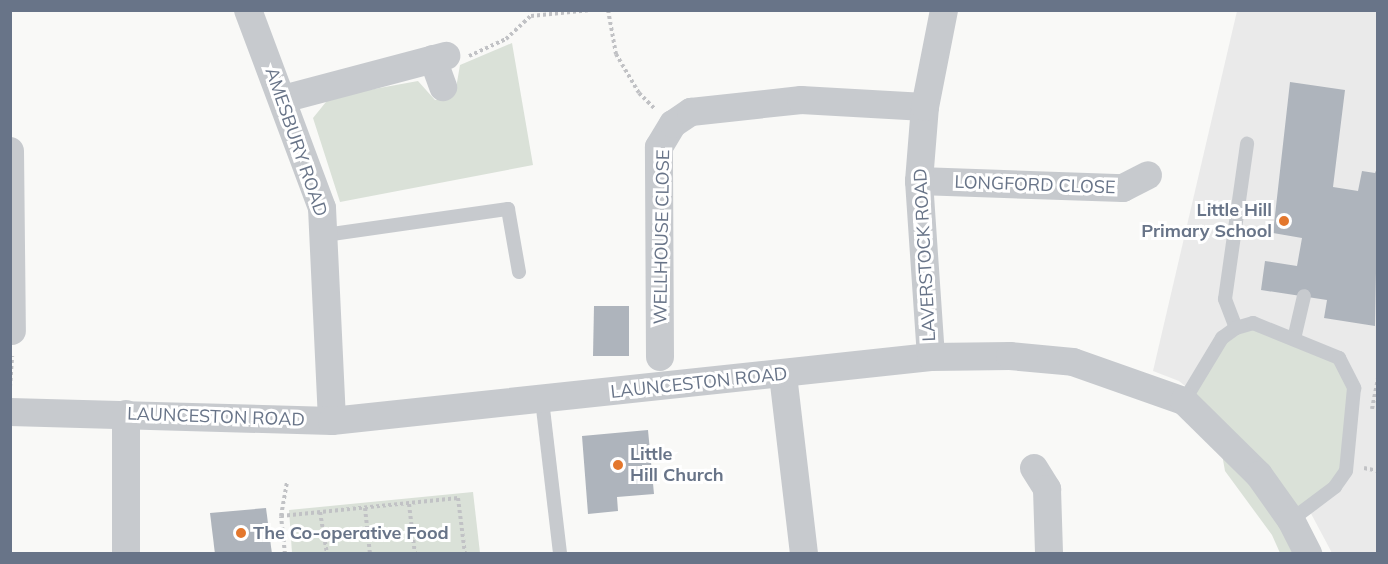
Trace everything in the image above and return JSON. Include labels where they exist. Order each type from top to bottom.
[{"type":"street","name":"AMESBURY ROAD","points":[[248,10],[322,208],[332,421]]},
{"type":"street","name":"LAVERSTOCK ROAD","points":[[931,357],[919,181],[925,107],[944,10]]},
{"type":"street","points":[[283,99],[440,58],[443,87]]},
{"type":"street","name":"WELLHOUSE CLOSE","points":[[660,357],[660,147],[673,124],[691,112],[801,100],[925,107]]},
{"type":"street","points":[[10,151],[12,331]]},
{"type":"street","name":"LONGFORD CLOSE","points":[[919,181],[1128,197],[1148,175]]},
{"type":"street","name":"LAUNCESTON ROAD","points":[[10,412],[332,421],[783,375],[931,357],[1010,356],[1073,362],[1184,401],[1259,475],[1291,520],[1308,554]]},
{"type":"street","points":[[783,375],[804,554]]},
{"type":"street","points":[[126,414],[126,554]]},
{"type":"street","points":[[1034,468],[1047,489],[1049,554]]},
{"type":"lane","points":[[1236,328],[1224,299],[1247,144]]},
{"type":"lane","points":[[325,235],[508,209],[519,272]]},
{"type":"lane","points":[[1294,339],[1304,296]]},
{"type":"lane","points":[[1184,401],[1222,338],[1236,328],[1253,323],[1339,358],[1354,388],[1346,471],[1335,487],[1291,520]]},
{"type":"lane","points":[[542,400],[560,554]]},
{"type":"path","points":[[440,58],[459,61],[506,39],[531,15],[591,10]]},
{"type":"path","points":[[608,10],[616,54],[625,70],[639,93],[673,124]]},
{"type":"path","points":[[10,387],[12,331]]},
{"type":"path","points":[[1360,468],[1377,471]]},
{"type":"path","points":[[285,554],[281,516],[287,483]]},
{"type":"path","points":[[281,516],[458,498],[465,554]]},
{"type":"path","points":[[409,504],[415,554]]},
{"type":"path","points":[[365,508],[370,554]]},
{"type":"path","points":[[320,512],[327,554]]},
{"type":"shaded area","name":"Little Hill Primary School","points":[[1237,11],[1377,11],[1377,553],[1332,553],[1299,491],[1250,439],[1179,381],[1153,371]]},
{"type":"shaded area","points":[[512,43],[533,165],[340,202],[313,118],[330,97],[418,81],[435,100],[455,94],[460,65]]},
{"type":"shaded area","points":[[1253,323],[1348,369],[1346,471],[1292,520],[1308,553],[1280,553],[1272,535],[1225,471],[1218,432],[1184,401],[1222,338]]},
{"type":"shaded area","points":[[473,492],[480,553],[292,553],[289,510]]},
{"type":"building","points":[[1290,82],[1345,90],[1333,187],[1358,191],[1362,171],[1375,173],[1378,166],[1375,326],[1324,318],[1327,300],[1261,290],[1265,261],[1297,266],[1302,238],[1273,233]]},
{"type":"building","points":[[594,306],[629,306],[629,356],[593,356]]},
{"type":"building","name":"Little Hill Church","points":[[648,430],[654,494],[617,497],[618,511],[588,514],[582,436]]},
{"type":"building","name":"The Co-operative Food","points":[[266,508],[272,554],[215,554],[210,513]]},
{"type":"place","name":"Little Hill Primary School","points":[[1284,221]]},
{"type":"place","name":"Little Hill Church","points":[[618,465]]},
{"type":"place","name":"The Co-operative Food","points":[[241,533]]}]
